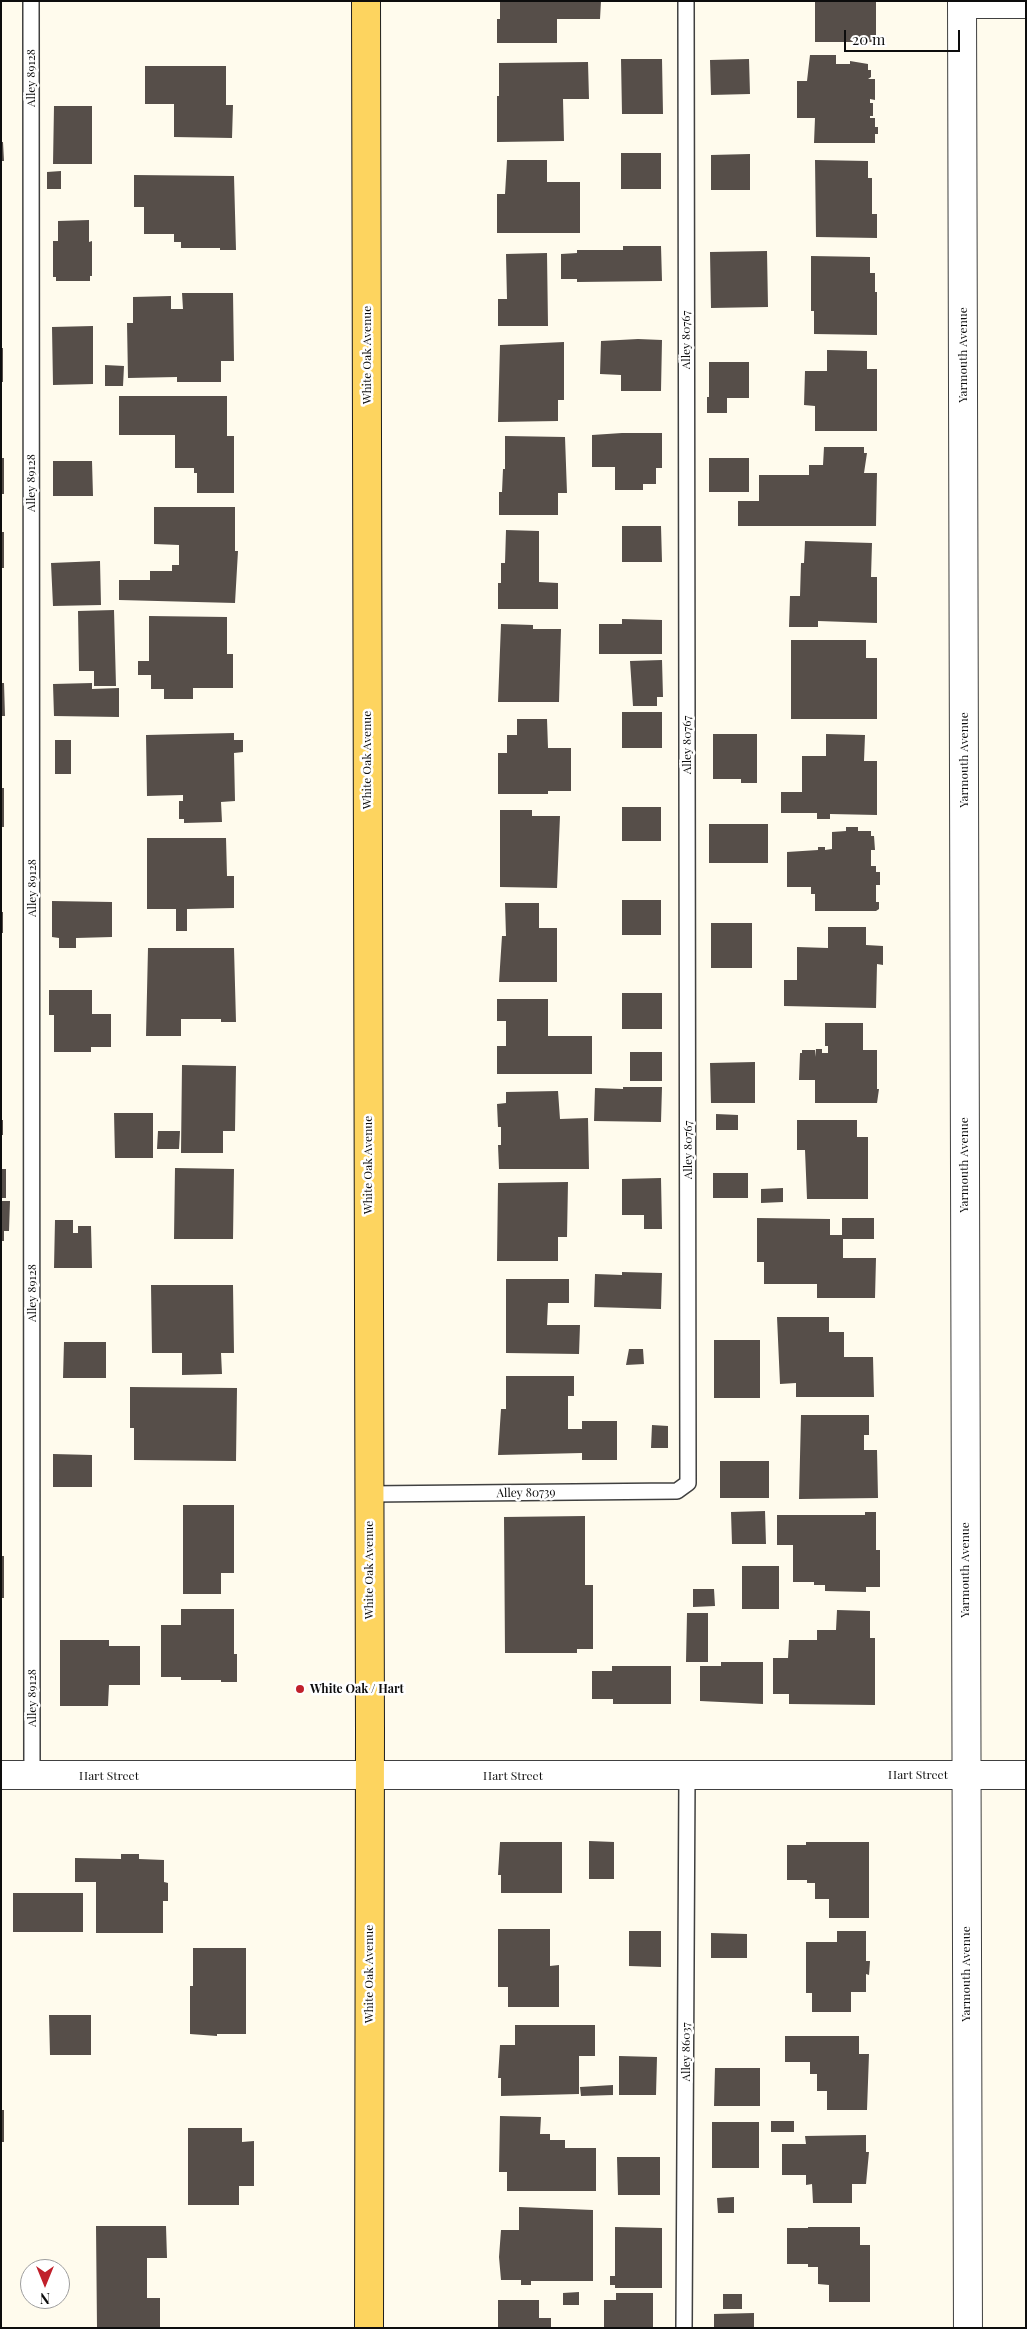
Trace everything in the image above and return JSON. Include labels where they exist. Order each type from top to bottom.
[{"type":"main road","name":"White Oak Avenue","points":[[366,1],[370,1776],[369,2328]]},
{"type":"street","points":[[962,3],[1026,4]]},
{"type":"street","name":"Yarmouth Avenue","points":[[962,3],[965,1775],[968,2328]]},
{"type":"street","name":"Hart Street","points":[[1,1775],[1026,1775]]},
{"type":"lane","name":"Alley 89128","points":[[31,1],[32,1776]]},
{"type":"lane","name":"Alley 80767","points":[[682,1486],[688,1482],[686,1]]},
{"type":"lane","name":"Alley 80739","points":[[369,1494],[677,1491],[682,1486]]},
{"type":"lane","name":"Alley 86037","points":[[684,2328],[688,1776]]},
{"type":"building","points":[[500,1],[601,1],[600,19],[557,19],[557,43],[497,43],[497,19],[500,19]]},
{"type":"building","points":[[815,1],[876,1],[876,42],[815,42]]},
{"type":"building","points":[[810,55],[836,55],[836,64],[850,64],[850,61],[868,64],[868,70],[871,70],[871,77],[868,79],[875,79],[875,100],[870,99],[870,103],[873,103],[873,116],[870,116],[870,118],[875,118],[875,127],[878,127],[878,134],[875,134],[875,143],[814,143],[815,118],[797,118],[797,81],[807,81]]},
{"type":"building","points":[[621,59],[662,59],[663,114],[622,114]]},
{"type":"building","points":[[749,59],[750,94],[711,95],[710,60]]},
{"type":"building","points":[[588,62],[589,99],[563,99],[564,141],[497,142],[499,63]]},
{"type":"building","points":[[145,66],[226,66],[226,105],[233,105],[232,138],[174,137],[174,104],[145,104]]},
{"type":"building","points":[[54,106],[92,106],[92,164],[53,164]]},
{"type":"building","points":[[1,142],[3,142],[4,161],[1,161]]},
{"type":"building","points":[[621,153],[661,153],[661,189],[621,189]]},
{"type":"building","points":[[750,154],[750,190],[711,190],[711,155]]},
{"type":"building","points":[[507,160],[547,160],[547,182],[580,182],[580,233],[497,233],[497,194],[505,194]]},
{"type":"building","points":[[815,160],[868,161],[868,178],[872,178],[872,214],[877,214],[877,238],[816,237]]},
{"type":"building","points":[[61,171],[61,189],[47,189],[47,172]]},
{"type":"building","points":[[134,175],[234,176],[236,250],[181,248],[181,242],[174,242],[174,234],[144,234],[144,207],[134,207]]},
{"type":"building","points":[[89,220],[89,242],[92,241],[92,276],[90,276],[90,281],[56,281],[56,277],[53,277],[53,241],[58,241],[58,221]]},
{"type":"building","points":[[623,246],[661,246],[662,281],[577,282],[577,279],[561,279],[561,254],[577,253],[577,250],[623,250]]},
{"type":"building","points":[[767,251],[768,307],[711,308],[710,252]]},
{"type":"building","points":[[547,253],[548,326],[498,326],[498,299],[507,299],[506,254]]},
{"type":"building","points":[[811,256],[870,257],[870,273],[875,273],[875,292],[877,292],[877,335],[814,334],[814,311],[811,311]]},
{"type":"building","points":[[182,293],[233,293],[234,361],[221,361],[221,382],[177,382],[177,377],[128,378],[127,323],[133,323],[133,297],[171,296],[171,309],[183,309]]},
{"type":"building","points":[[93,326],[93,384],[53,385],[52,327]]},
{"type":"building","points":[[662,340],[661,391],[621,391],[621,375],[600,374],[601,341]]},
{"type":"building","points":[[564,342],[564,400],[558,400],[558,421],[498,422],[500,345]]},
{"type":"building","points":[[1,348],[3,348],[3,382],[1,382]]},
{"type":"building","points":[[827,350],[867,351],[867,369],[877,369],[877,431],[815,431],[815,406],[804,405],[805,371],[827,371]]},
{"type":"building","points":[[709,362],[749,362],[749,398],[727,398],[727,413],[707,413]]},
{"type":"building","points":[[105,365],[124,366],[123,386],[105,386]]},
{"type":"building","points":[[119,396],[227,396],[227,436],[234,436],[234,493],[197,493],[197,473],[194,473],[194,468],[175,468],[175,435],[119,435]]},
{"type":"building","points":[[662,433],[662,468],[656,468],[656,484],[643,484],[643,490],[615,490],[615,467],[592,467],[592,435]]},
{"type":"building","points":[[505,436],[565,437],[567,493],[558,493],[558,515],[499,515],[499,492],[502,492],[503,469],[505,469]]},
{"type":"building","points":[[824,447],[864,447],[864,453],[867,453],[864,473],[877,473],[876,526],[738,526],[738,501],[759,501],[759,475],[809,475],[809,465],[823,465]]},
{"type":"building","points":[[1,458],[4,458],[4,494],[1,494]]},
{"type":"building","points":[[709,458],[749,458],[749,492],[709,492]]},
{"type":"building","points":[[53,461],[92,461],[93,496],[53,496]]},
{"type":"building","points":[[154,507],[235,507],[235,551],[238,551],[235,603],[119,600],[119,580],[150,580],[150,571],[172,571],[172,565],[179,565],[179,545],[154,544]]},
{"type":"building","points":[[622,526],[661,526],[662,562],[622,562]]},
{"type":"building","points":[[506,530],[539,531],[539,582],[558,583],[558,609],[498,609],[498,583],[501,583],[501,563],[505,563]]},
{"type":"building","points":[[1,532],[4,532],[4,568],[1,568]]},
{"type":"building","points":[[805,541],[872,543],[871,577],[877,577],[877,623],[818,621],[818,627],[789,627],[790,596],[800,596],[801,563],[804,563]]},
{"type":"building","points":[[100,561],[101,605],[53,606],[51,563]]},
{"type":"building","points":[[114,610],[116,686],[94,686],[94,671],[79,671],[78,611]]},
{"type":"building","points":[[149,616],[227,617],[227,654],[233,654],[233,688],[193,688],[193,699],[164,699],[164,689],[151,689],[151,675],[138,675],[138,661],[149,661]]},
{"type":"building","points":[[622,619],[662,620],[662,654],[599,654],[599,624],[622,624]]},
{"type":"building","points":[[501,624],[533,625],[533,629],[561,629],[559,702],[498,702]]},
{"type":"building","points":[[791,640],[866,640],[866,658],[877,658],[877,719],[791,719]]},
{"type":"building","points":[[662,660],[663,697],[657,697],[657,706],[633,706],[630,661]]},
{"type":"building","points":[[1,683],[4,683],[5,716],[1,716]]},
{"type":"building","points":[[92,683],[92,689],[119,688],[119,717],[54,716],[53,684]]},
{"type":"building","points":[[622,712],[662,712],[662,748],[622,748]]},
{"type":"building","points":[[517,719],[547,719],[548,748],[571,748],[571,791],[548,791],[548,794],[498,794],[498,753],[507,753],[507,735],[517,735]]},
{"type":"building","points":[[234,733],[234,740],[243,740],[243,752],[234,753],[235,801],[221,802],[222,822],[184,823],[184,819],[179,819],[179,801],[183,801],[183,795],[147,796],[146,735]]},
{"type":"building","points":[[713,734],[757,734],[757,783],[741,783],[741,779],[713,779]]},
{"type":"building","points":[[826,734],[865,735],[864,761],[877,761],[877,815],[830,814],[830,819],[817,819],[817,813],[781,813],[781,792],[802,792],[802,756],[826,756]]},
{"type":"building","points":[[55,740],[71,740],[71,774],[55,774]]},
{"type":"building","points":[[1,788],[4,788],[4,827],[1,827]]},
{"type":"building","points":[[622,807],[661,807],[661,841],[622,841]]},
{"type":"building","points":[[500,810],[532,810],[532,816],[560,816],[557,888],[500,887]]},
{"type":"building","points":[[709,824],[768,824],[768,863],[709,863]]},
{"type":"building","points":[[846,827],[858,827],[858,831],[871,831],[871,836],[874,836],[875,850],[871,850],[871,866],[876,866],[876,872],[880,872],[880,885],[876,885],[876,902],[879,902],[879,909],[876,911],[815,911],[815,894],[811,894],[811,887],[787,887],[787,852],[818,850],[818,847],[825,847],[825,850],[832,849],[832,832],[846,831]]},
{"type":"building","points":[[147,838],[226,838],[227,876],[234,876],[234,908],[187,909],[187,931],[176,931],[176,909],[147,909]]},
{"type":"building","points":[[622,900],[661,900],[661,935],[622,935]]},
{"type":"building","points":[[52,901],[112,902],[112,937],[76,938],[76,948],[59,948],[59,938],[52,937]]},
{"type":"building","points":[[505,903],[539,903],[539,928],[557,928],[557,982],[499,982],[502,936],[506,936]]},
{"type":"building","points":[[1,912],[3,912],[3,933],[1,933]]},
{"type":"building","points":[[711,923],[752,923],[752,968],[711,968]]},
{"type":"building","points":[[828,927],[866,927],[866,945],[883,946],[883,965],[877,964],[876,1008],[784,1006],[784,980],[797,980],[797,947],[828,948]]},
{"type":"building","points":[[148,948],[234,948],[236,1022],[221,1022],[221,1019],[181,1019],[181,1036],[146,1036]]},
{"type":"building","points":[[49,990],[92,990],[92,1014],[111,1014],[111,1047],[91,1047],[91,1052],[54,1052],[54,1015],[49,1015]]},
{"type":"building","points":[[622,993],[662,993],[662,1029],[622,1029]]},
{"type":"building","points":[[497,999],[548,999],[548,1036],[592,1036],[592,1074],[497,1074],[497,1046],[506,1046],[506,1021],[497,1021]]},
{"type":"building","points":[[825,1023],[863,1023],[863,1050],[877,1050],[877,1089],[879,1089],[877,1103],[815,1103],[815,1080],[799,1080],[800,1053],[802,1053],[802,1050],[815,1050],[815,1057],[816,1049],[822,1049],[822,1053],[828,1053],[828,1046],[825,1046]]},
{"type":"building","points":[[630,1052],[662,1052],[662,1081],[630,1081]]},
{"type":"building","points":[[755,1062],[755,1103],[711,1103],[710,1063]]},
{"type":"building","points":[[182,1065],[236,1066],[235,1131],[223,1131],[223,1153],[181,1153]]},
{"type":"building","points":[[623,1087],[662,1087],[661,1122],[594,1121],[595,1088],[623,1089]]},
{"type":"building","points":[[558,1091],[560,1119],[588,1118],[589,1169],[499,1169],[498,1145],[501,1145],[501,1127],[498,1127],[497,1104],[506,1103],[506,1092]]},
{"type":"building","points":[[114,1113],[153,1113],[153,1158],[115,1158]]},
{"type":"building","points":[[716,1114],[738,1115],[738,1130],[716,1130]]},
{"type":"building","points":[[1,1120],[3,1120],[3,1135],[1,1135]]},
{"type":"building","points":[[797,1120],[857,1120],[857,1137],[868,1137],[868,1199],[807,1199],[805,1150],[797,1150]]},
{"type":"building","points":[[158,1131],[180,1131],[179,1149],[157,1149]]},
{"type":"building","points":[[175,1168],[234,1169],[233,1239],[174,1239]]},
{"type":"building","points":[[1,1169],[6,1169],[6,1198],[1,1198]]},
{"type":"building","points":[[713,1173],[748,1173],[748,1198],[713,1198]]},
{"type":"building","points":[[661,1178],[662,1229],[644,1229],[644,1215],[622,1215],[622,1179]]},
{"type":"building","points":[[568,1182],[567,1237],[558,1237],[558,1261],[497,1261],[498,1183]]},
{"type":"building","points":[[783,1188],[783,1202],[761,1203],[761,1189]]},
{"type":"building","points":[[1,1201],[10,1201],[9,1231],[4,1231],[4,1241],[1,1241]]},
{"type":"building","points":[[757,1218],[830,1219],[830,1235],[842,1235],[842,1218],[874,1218],[874,1239],[843,1239],[843,1258],[876,1258],[875,1298],[817,1298],[817,1284],[764,1284],[764,1262],[757,1262]]},
{"type":"building","points":[[55,1220],[73,1220],[73,1233],[78,1233],[78,1226],[91,1226],[92,1268],[54,1268]]},
{"type":"building","points":[[622,1272],[662,1273],[661,1309],[594,1307],[595,1274],[622,1275]]},
{"type":"building","points":[[506,1279],[569,1279],[569,1303],[548,1303],[547,1325],[580,1325],[579,1354],[506,1353]]},
{"type":"building","points":[[151,1285],[233,1285],[234,1353],[221,1353],[222,1374],[182,1375],[182,1353],[152,1353]]},
{"type":"building","points":[[777,1317],[829,1317],[829,1332],[844,1332],[844,1357],[873,1357],[874,1397],[796,1397],[796,1383],[780,1384]]},
{"type":"building","points":[[714,1340],[760,1340],[760,1398],[714,1398]]},
{"type":"building","points":[[64,1342],[106,1342],[106,1378],[63,1378]]},
{"type":"building","points":[[629,1349],[643,1349],[644,1364],[626,1365]]},
{"type":"building","points":[[506,1376],[574,1376],[574,1396],[568,1396],[568,1429],[582,1429],[582,1421],[617,1421],[617,1460],[582,1460],[582,1453],[498,1455],[501,1409],[506,1409]]},
{"type":"building","points":[[130,1387],[237,1388],[236,1461],[134,1460],[134,1428],[130,1428]]},
{"type":"building","points":[[801,1415],[869,1415],[869,1435],[864,1435],[864,1450],[877,1450],[878,1498],[799,1499]]},
{"type":"building","points":[[652,1425],[668,1426],[668,1448],[651,1448]]},
{"type":"building","points":[[53,1454],[92,1455],[92,1487],[53,1487]]},
{"type":"building","points":[[720,1461],[769,1461],[769,1498],[720,1498]]},
{"type":"building","points":[[183,1505],[234,1505],[234,1573],[221,1573],[221,1594],[183,1594]]},
{"type":"building","points":[[765,1511],[766,1544],[732,1544],[731,1512]]},
{"type":"building","points":[[865,1512],[876,1512],[876,1550],[880,1550],[880,1587],[866,1587],[866,1592],[825,1591],[825,1585],[814,1585],[814,1582],[793,1582],[793,1545],[777,1545],[777,1515],[865,1515]]},
{"type":"building","points":[[585,1516],[585,1585],[593,1585],[593,1649],[577,1649],[577,1653],[505,1653],[504,1517]]},
{"type":"building","points":[[1,1556],[4,1556],[4,1598],[1,1598]]},
{"type":"building","points":[[742,1566],[779,1566],[779,1609],[742,1609]]},
{"type":"building","points":[[693,1589],[714,1589],[715,1606],[693,1607]]},
{"type":"building","points":[[181,1609],[234,1609],[234,1654],[237,1654],[237,1682],[181,1680],[181,1677],[161,1677],[161,1625],[181,1625]]},
{"type":"building","points":[[837,1610],[870,1611],[870,1638],[875,1638],[875,1705],[789,1704],[789,1694],[773,1694],[773,1658],[788,1658],[789,1640],[817,1640],[817,1630],[836,1630]]},
{"type":"building","points":[[687,1613],[708,1613],[708,1662],[686,1662]]},
{"type":"building","points":[[60,1640],[109,1640],[109,1646],[140,1646],[140,1685],[109,1685],[108,1706],[60,1706]]},
{"type":"building","points":[[721,1662],[763,1662],[763,1704],[700,1701],[700,1666],[721,1666]]},
{"type":"building","points":[[612,1666],[671,1666],[671,1704],[613,1704],[613,1699],[592,1699],[592,1671],[612,1671]]},
{"type":"building","points":[[589,1841],[614,1842],[614,1879],[589,1879]]},
{"type":"building","points":[[500,1842],[562,1842],[562,1893],[501,1893],[501,1875],[498,1875]]},
{"type":"building","points":[[806,1842],[869,1842],[869,1918],[829,1918],[829,1899],[815,1899],[815,1883],[807,1883],[807,1880],[787,1880],[787,1845],[806,1845]]},
{"type":"building","points":[[121,1854],[139,1854],[139,1859],[164,1860],[164,1882],[168,1883],[168,1901],[163,1901],[163,1933],[96,1933],[96,1882],[75,1882],[75,1858],[121,1859]]},
{"type":"building","points":[[13,1893],[83,1893],[83,1932],[13,1932]]},
{"type":"building","points":[[498,1929],[550,1929],[550,1966],[559,1965],[559,2007],[508,2007],[508,1987],[498,1987]]},
{"type":"building","points":[[629,1931],[661,1931],[661,1967],[629,1966]]},
{"type":"building","points":[[837,1931],[866,1931],[866,1961],[870,1961],[869,1975],[866,1974],[866,1992],[851,1992],[851,2012],[812,2012],[812,1993],[806,1993],[806,1942],[837,1942]]},
{"type":"building","points":[[711,1933],[747,1934],[747,1958],[711,1958]]},
{"type":"building","points":[[193,1948],[246,1948],[246,2034],[217,2034],[217,2036],[190,2034],[190,1986],[193,1986]]},
{"type":"building","points":[[49,2015],[91,2015],[91,2055],[50,2055]]},
{"type":"building","points":[[515,2025],[595,2025],[595,2056],[579,2056],[579,2094],[501,2096],[501,2078],[498,2078],[500,2045],[515,2045]]},
{"type":"building","points":[[785,2036],[859,2036],[859,2054],[869,2054],[867,2110],[827,2110],[827,2091],[817,2091],[817,2074],[810,2074],[810,2062],[785,2062]]},
{"type":"building","points":[[619,2056],[657,2057],[656,2095],[619,2095]]},
{"type":"building","points":[[715,2068],[760,2068],[760,2106],[714,2106]]},
{"type":"building","points":[[613,2085],[613,2095],[581,2096],[580,2087]]},
{"type":"building","points":[[1,2110],[4,2110],[4,2142],[1,2142]]},
{"type":"building","points":[[500,2116],[541,2117],[540,2134],[550,2134],[550,2140],[565,2140],[565,2148],[596,2148],[596,2191],[507,2191],[507,2172],[499,2172]]},
{"type":"building","points":[[771,2121],[794,2121],[794,2132],[771,2132]]},
{"type":"building","points":[[712,2122],[759,2122],[759,2168],[712,2168]]},
{"type":"building","points":[[188,2128],[242,2128],[242,2142],[254,2141],[254,2186],[239,2186],[239,2205],[188,2205]]},
{"type":"building","points":[[866,2135],[866,2152],[869,2152],[866,2184],[852,2184],[852,2203],[813,2203],[812,2184],[806,2185],[806,2175],[782,2175],[782,2144],[806,2144],[805,2136]]},
{"type":"building","points":[[617,2157],[660,2157],[660,2195],[618,2195]]},
{"type":"building","points":[[734,2197],[734,2213],[718,2213],[717,2198]]},
{"type":"building","points":[[519,2207],[593,2210],[593,2281],[531,2281],[531,2285],[521,2285],[521,2280],[501,2280],[499,2257],[501,2230],[519,2230]]},
{"type":"building","points":[[96,2226],[166,2226],[167,2258],[147,2258],[147,2298],[160,2298],[160,2328],[97,2328]]},
{"type":"building","points":[[615,2227],[662,2228],[662,2288],[615,2288],[615,2285],[610,2285],[610,2276],[615,2276]]},
{"type":"building","points":[[860,2227],[860,2245],[870,2245],[870,2302],[829,2302],[829,2285],[818,2284],[818,2267],[808,2267],[808,2264],[787,2264],[787,2228]]},
{"type":"building","points":[[579,2292],[579,2305],[563,2305],[563,2293]]},
{"type":"building","points":[[616,2293],[653,2293],[653,2328],[604,2327],[604,2300],[616,2300]]},
{"type":"building","points":[[723,2294],[742,2294],[742,2309],[723,2309]]},
{"type":"building","points":[[498,2300],[539,2300],[539,2318],[551,2318],[551,2328],[498,2328]]},
{"type":"building","points":[[754,2313],[754,2328],[714,2328],[714,2314]]},
{"type":"place","name":"White Oak / Hart","points":[[300,1689]]}]
